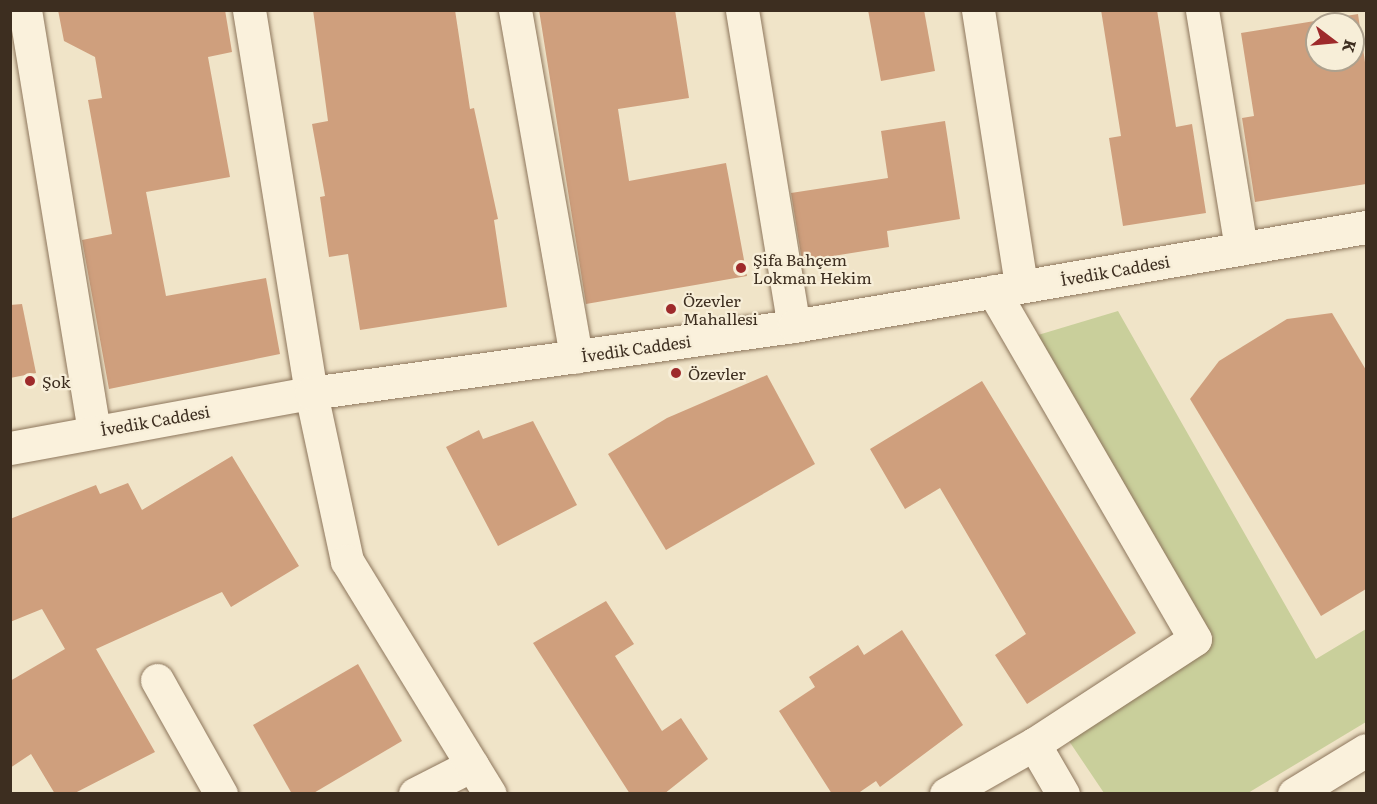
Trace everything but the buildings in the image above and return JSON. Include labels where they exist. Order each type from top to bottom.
[{"type":"street","points":[[25,10],[94,430]]},
{"type":"street","points":[[249,10],[311,393],[347,561],[490,794]]},
{"type":"street","points":[[515,10],[576,357]]},
{"type":"street","points":[[742,10],[794,326]]},
{"type":"street","points":[[946,794],[1034,744],[1195,639],[1007,289],[978,10]]},
{"type":"street","points":[[1202,10],[1241,248]]},
{"type":"street","name":"İvedik Caddesi","points":[[10,448],[94,430],[311,393],[794,326],[1366,227]]},
{"type":"street","points":[[157,680],[221,794]]},
{"type":"street","points":[[1034,744],[1063,794]]},
{"type":"street","points":[[1294,794],[1366,750]]},
{"type":"street","points":[[415,794],[472,765]]},
{"type":"green space","points":[[1118,311],[1316,659],[1366,629],[1366,722],[1248,793],[1104,793],[1069,741],[1213,637],[1038,335]]},
{"type":"place","name":"Şifa Bahçem Lokman Hekim","points":[[741,268]]},
{"type":"place","name":"Özevler Mahallesi","points":[[671,309]]},
{"type":"place","name":"Özevler","points":[[676,373]]},
{"type":"place","name":"Şok","points":[[30,381]]}]
